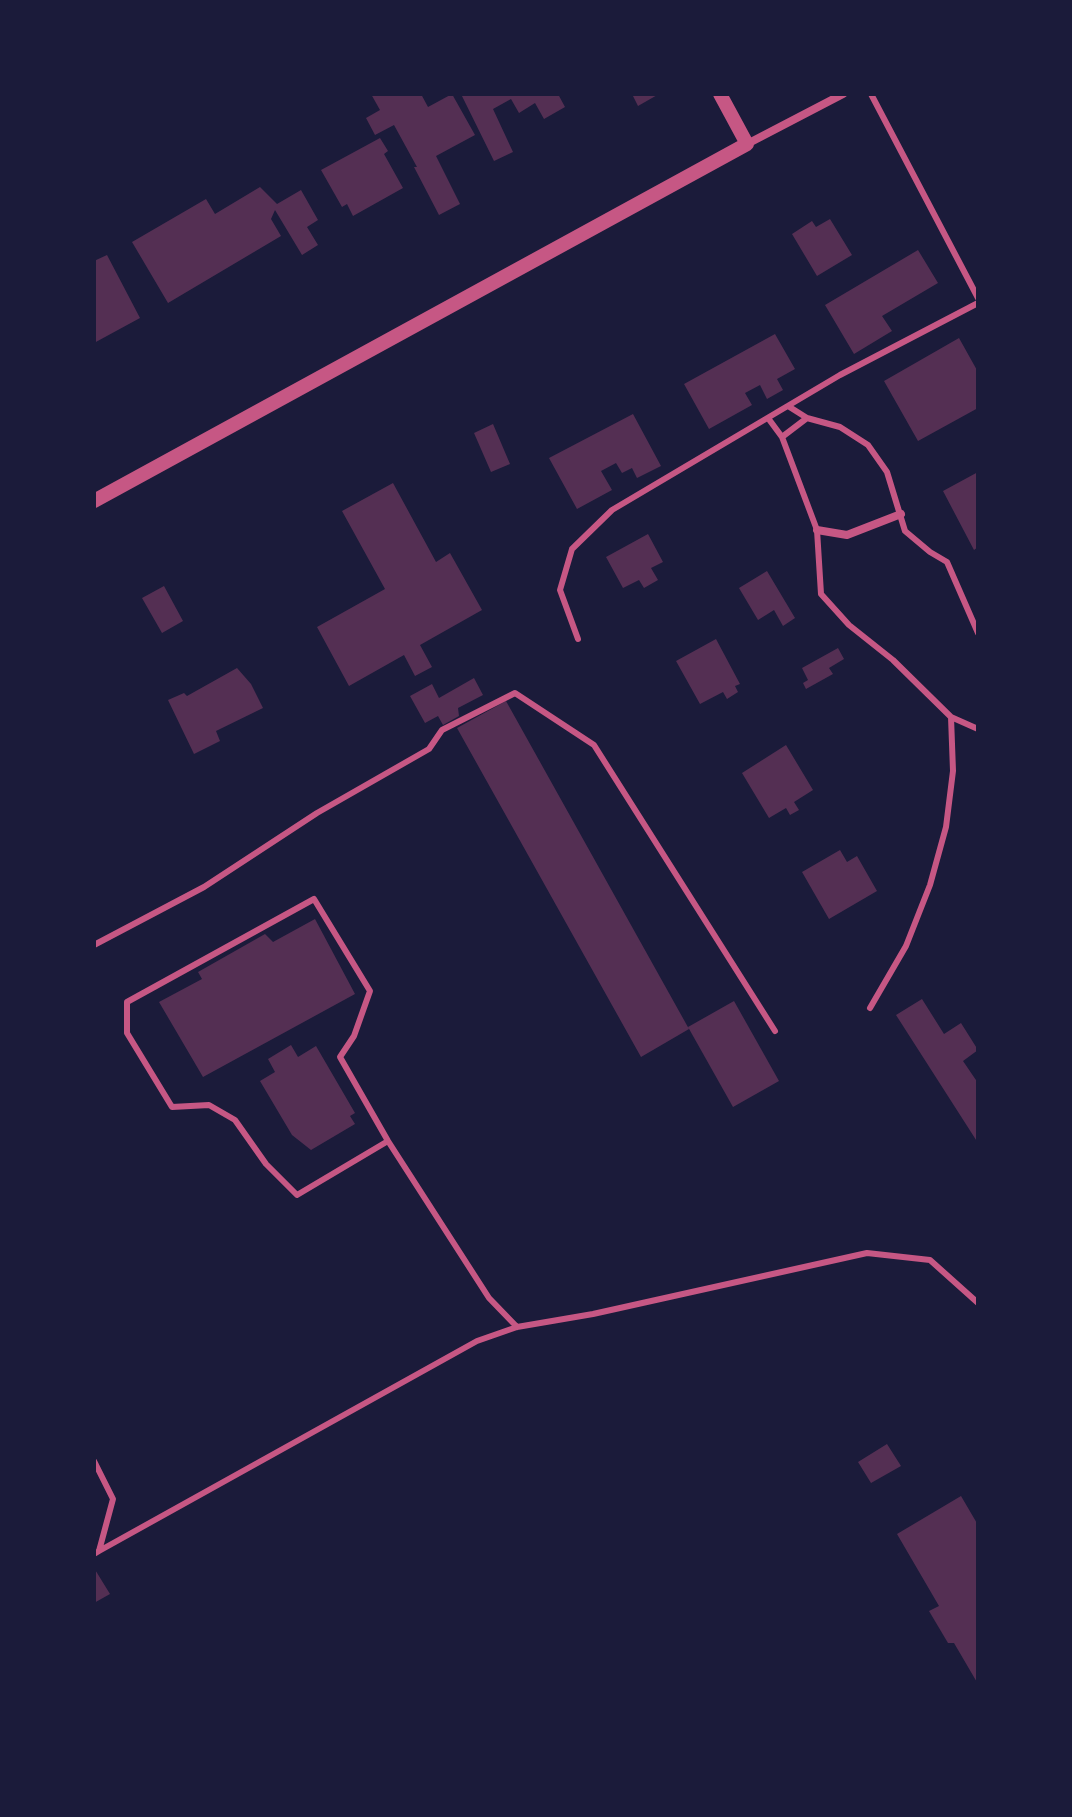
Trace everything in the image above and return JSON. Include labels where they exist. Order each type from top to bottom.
[{"type":"street","points":[[720,94],[747,144]]},
{"type":"street","points":[[94,501],[843,94]]},
{"type":"street","points":[[817,530],[847,535],[901,514]]},
{"type":"lane","points":[[578,639],[560,590],[572,549],[612,510],[840,375],[978,301],[871,94]]},
{"type":"lane","points":[[788,406],[807,418],[840,427],[868,445],[887,472],[905,531],[947,562],[978,633]]},
{"type":"lane","points":[[768,418],[782,437],[817,530],[821,594],[849,625],[893,660],[951,717],[978,729]]},
{"type":"lane","points":[[782,437],[807,418]]},
{"type":"lane","points":[[94,945],[204,887],[317,813],[429,749],[442,730],[515,693],[594,745],[775,1031]]},
{"type":"lane","points":[[870,1008],[906,946],[930,885],[942,842],[953,771],[951,717]]},
{"type":"lane","points":[[388,1141],[297,1195],[266,1164],[235,1120],[209,1105],[172,1107],[127,1033],[127,1002],[314,899],[370,991],[354,1036],[340,1057],[388,1141],[489,1298],[517,1327]]},
{"type":"lane","points":[[96,1553],[477,1341],[517,1327],[593,1314],[867,1253],[930,1260],[978,1303]]},
{"type":"lane","points":[[94,1461],[113,1499],[96,1553]]},
{"type":"building","points":[[371,94],[421,94],[428,107],[452,94],[475,135],[436,156],[460,204],[439,215],[394,125],[375,135],[366,118],[380,110]]},
{"type":"building","points":[[461,94],[558,94],[565,107],[544,119],[535,103],[519,113],[511,99],[493,109],[513,152],[494,161]]},
{"type":"building","points":[[632,94],[659,94],[638,106]]},
{"type":"building","points":[[380,138],[388,151],[384,154],[403,188],[353,216],[347,204],[342,207],[321,170]]},
{"type":"building","points":[[260,187],[277,204],[301,190],[318,220],[307,227],[318,245],[302,255],[275,210],[271,219],[281,236],[168,303],[132,242],[206,199],[215,214]]},
{"type":"building","points":[[830,219],[852,255],[817,276],[792,234],[812,221],[816,227]]},
{"type":"building","points":[[918,250],[938,283],[882,316],[892,331],[854,354],[825,305]]},
{"type":"building","points":[[107,255],[140,318],[94,343],[94,261]]},
{"type":"building","points":[[775,334],[795,369],[777,379],[783,390],[767,399],[760,385],[745,393],[752,405],[709,429],[684,384]]},
{"type":"building","points":[[959,338],[978,372],[978,408],[918,441],[884,381]]},
{"type":"building","points":[[633,414],[661,466],[637,478],[632,468],[622,473],[616,463],[601,471],[612,490],[577,509],[549,458]]},
{"type":"building","points":[[493,424],[510,464],[491,472],[474,433]]},
{"type":"building","points":[[978,472],[978,547],[974,550],[943,491]]},
{"type":"building","points":[[393,483],[436,562],[450,553],[482,610],[420,645],[432,667],[415,676],[404,655],[349,686],[317,627],[385,589],[342,511]]},
{"type":"building","points":[[648,534],[663,562],[651,568],[658,580],[644,588],[639,580],[623,588],[606,557]]},
{"type":"building","points":[[767,571],[795,618],[783,626],[774,610],[758,620],[739,588]]},
{"type":"building","points":[[164,586],[183,621],[162,633],[142,598]]},
{"type":"building","points":[[716,639],[740,684],[735,686],[738,692],[727,699],[723,692],[700,704],[676,661]]},
{"type":"building","points":[[838,648],[844,659],[829,668],[833,674],[806,689],[803,683],[808,680],[802,668]]},
{"type":"building","points":[[237,668],[251,684],[263,708],[216,731],[220,741],[194,754],[168,700],[184,693],[187,696]]},
{"type":"building","points":[[474,678],[483,695],[458,708],[459,716],[443,725],[438,716],[425,723],[410,696],[432,684],[439,698]]},
{"type":"building","points":[[506,701],[689,1029],[641,1057],[457,728]]},
{"type":"building","points":[[786,745],[813,790],[794,802],[799,810],[790,815],[786,808],[769,818],[742,773]]},
{"type":"building","points":[[840,850],[847,862],[857,856],[877,891],[829,919],[802,872]]},
{"type":"building","points":[[315,919],[355,994],[203,1077],[159,1002],[202,979],[198,972],[265,934],[273,942]]},
{"type":"building","points":[[922,999],[944,1034],[961,1023],[978,1050],[963,1061],[978,1083],[978,1143],[896,1015]]},
{"type":"building","points":[[734,1001],[779,1081],[733,1107],[688,1027]]},
{"type":"building","points":[[291,1045],[298,1057],[316,1046],[355,1113],[350,1116],[355,1124],[311,1150],[292,1135],[260,1081],[275,1072],[268,1059]]},
{"type":"building","points":[[887,1444],[901,1466],[871,1483],[858,1462]]},
{"type":"building","points":[[961,1496],[978,1525],[978,1684],[954,1643],[948,1643],[929,1611],[939,1606],[897,1534]]},
{"type":"building","points":[[94,1568],[110,1594],[94,1603]]}]
